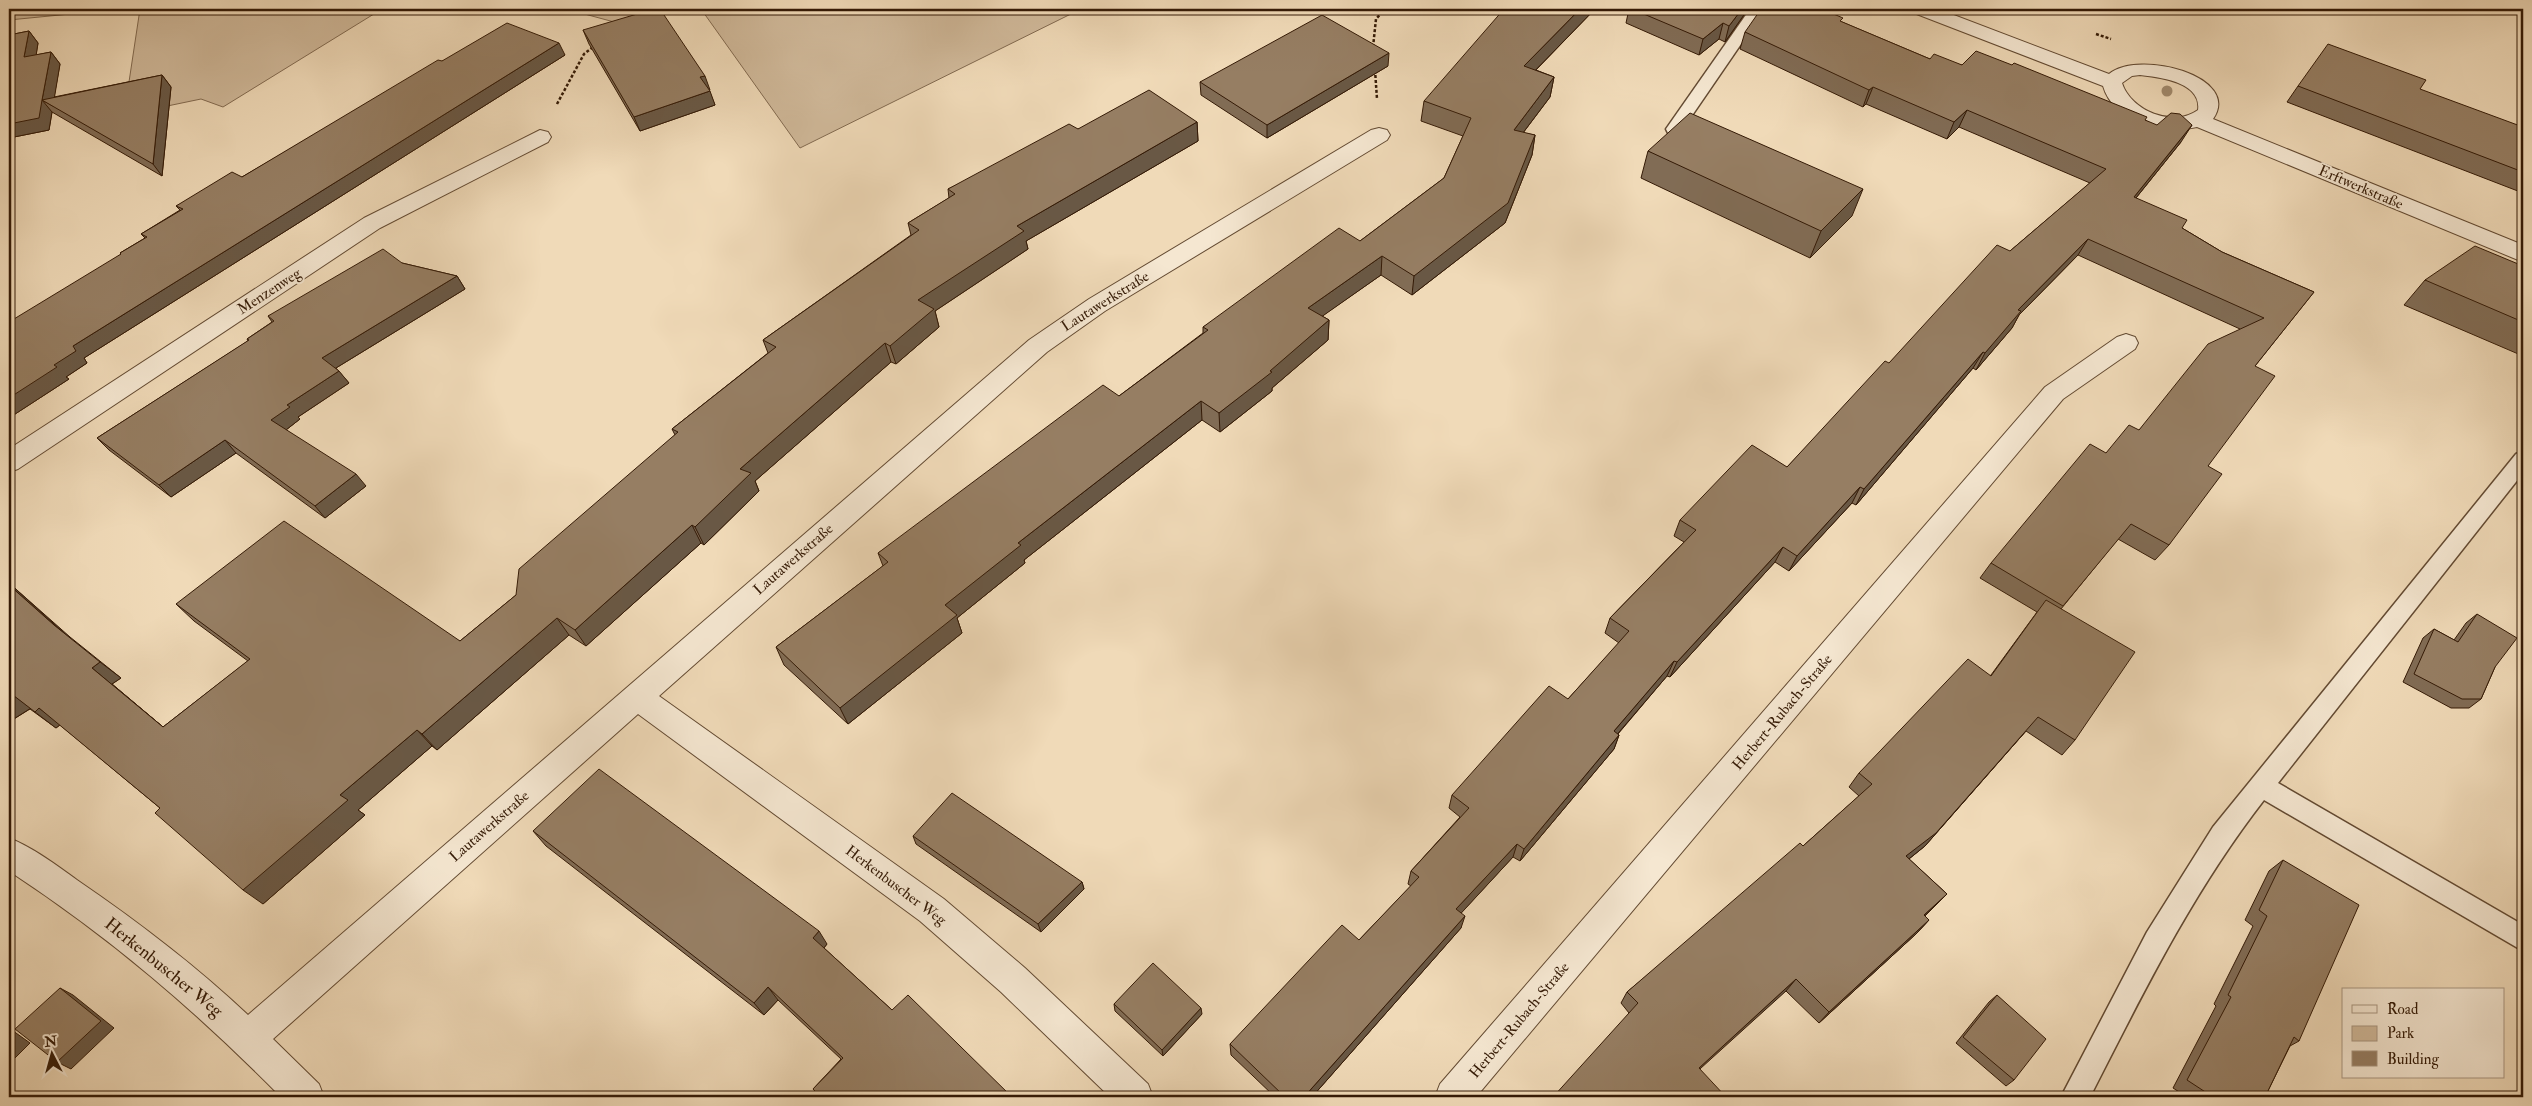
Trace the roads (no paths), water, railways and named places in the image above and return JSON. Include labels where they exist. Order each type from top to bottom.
[{"type":"street","points":[[1921,9],[2112,82],[2127,71],[2140,69],[2156,70],[2187,80],[2207,97],[2210,106],[2206,114],[2198,120]]},
{"type":"street","name":"Erftwerkstraße","points":[[2112,82],[2112,91],[2118,99],[2140,115],[2171,123],[2186,123],[2198,120],[2269,138],[2523,254]]},
{"type":"street","name":"Lautawerkstraße","points":[[248,1038],[636,696],[1038,346],[1097,305],[1379,135]]},
{"type":"street","name":"Menzenweg","points":[[9,462],[372,222],[540,137]]},
{"type":"street","name":"Herbert-Rubach-Straße","points":[[1453,1097],[2054,392],[2126,343]]},
{"type":"street","name":"Herkenbuscher Weg","points":[[636,696],[932,910],[1013,980],[1135,1097]]},
{"type":"street","name":"Herkenbuscher Weg","points":[[11,859],[130,937],[188,984],[248,1038],[306,1097]]},
{"type":"lane","points":[[1674,129],[1757,9]]},
{"type":"lane","points":[[2075,1097],[2156,941],[2186,890],[2222,836],[2260,785],[2523,459]]},
{"type":"lane","points":[[2260,785],[2523,939]]}]
